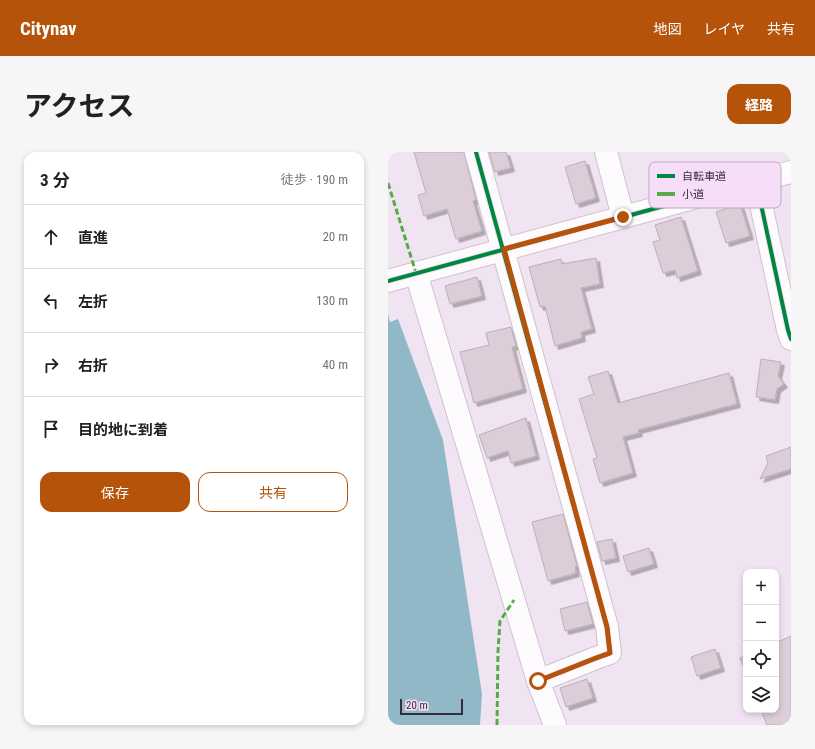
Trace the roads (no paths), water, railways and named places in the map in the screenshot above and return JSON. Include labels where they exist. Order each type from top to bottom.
[{"type":"street","points":[[476,152],[504,249],[607,627],[610,653],[538,681]]},
{"type":"street","points":[[606,152],[623,217]]},
{"type":"street","points":[[781,175],[791,172]]},
{"type":"street","points":[[388,281],[656,208]]},
{"type":"street","points":[[762,208],[791,339]]},
{"type":"street","points":[[416,273],[538,681],[555,725]]},
{"type":"water","points":[[388,314],[390,322],[398,319],[443,440],[482,694],[480,725],[388,725]]}]
